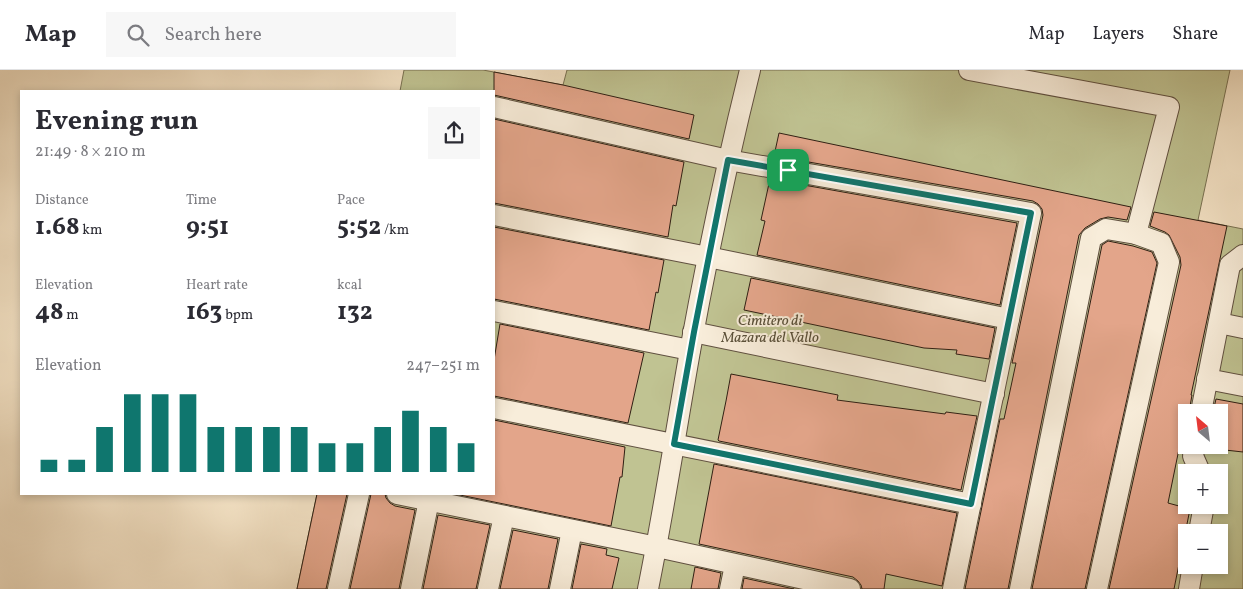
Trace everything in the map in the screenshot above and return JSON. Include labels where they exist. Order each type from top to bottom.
[{"type":"lane","points":[[648,589],[708,257],[728,160],[750,70]]},
{"type":"lane","points":[[975,71],[1169,107],[1136,234]]},
{"type":"lane","points":[[495,108],[728,160],[1031,213],[953,589]]},
{"type":"lane","points":[[495,215],[1009,319]]},
{"type":"lane","points":[[1020,589],[1091,238],[1106,229],[1136,234],[1161,243],[1169,262],[1097,589]]},
{"type":"lane","points":[[1202,404],[1230,265],[1243,255]]},
{"type":"lane","points":[[495,311],[692,341],[994,394]]},
{"type":"lane","points":[[1218,323],[1243,328]]},
{"type":"lane","points":[[1207,379],[1243,386]]},
{"type":"lane","points":[[495,408],[971,504]]},
{"type":"lane","points":[[338,589],[359,495]]},
{"type":"lane","points":[[402,495],[656,547],[735,565],[803,584],[850,589]]},
{"type":"lane","points":[[411,589],[429,500]]},
{"type":"lane","points":[[488,589],[504,516]]},
{"type":"lane","points":[[560,589],[572,530]]},
{"type":"lane","points":[[730,589],[735,565]]},
{"type":"lane","points":[[1189,589],[1192,574]]},
{"type":"green space","name":"Cimitero di Mazara del Vallo","points":[[404,70],[483,70],[563,85],[567,70],[1230,70],[1198,220],[1243,229],[1243,589],[297,589],[317,495],[495,495],[495,90],[400,90]]},
{"type":"building","points":[[494,72],[563,85],[694,115],[689,139],[495,95]]},
{"type":"building","points":[[495,119],[684,162],[676,206],[673,205],[668,237],[495,203]]},
{"type":"building","points":[[779,133],[1131,207],[1127,220],[1108,217],[1100,219],[1085,228],[1079,235],[1008,589],[965,589],[1000,419],[1004,419],[1016,363],[1012,363],[1043,215],[1042,209],[1033,201],[774,156]]},
{"type":"building","points":[[770,179],[1017,223],[1000,305],[757,255],[765,221],[761,220]]},
{"type":"building","points":[[1154,212],[1227,226],[1190,404],[1178,404],[1178,454],[1168,503],[1178,506],[1178,514],[1189,514],[1187,524],[1178,524],[1178,569],[1174,589],[1109,589],[1181,265],[1180,257],[1169,235],[1150,226]]},
{"type":"building","points":[[495,227],[664,260],[649,330],[495,299]]},
{"type":"building","points":[[1108,241],[1152,252],[1157,263],[1085,589],[1032,589],[1102,245]]},
{"type":"building","points":[[751,278],[995,328],[989,359],[956,354],[957,350],[924,348],[744,310]]},
{"type":"building","points":[[500,324],[644,353],[628,423],[495,396],[495,354]]},
{"type":"building","points":[[731,374],[838,395],[837,400],[945,414],[946,412],[977,416],[961,490],[719,441]]},
{"type":"building","points":[[1216,399],[1243,404],[1243,452],[1228,450],[1228,404],[1215,404]]},
{"type":"building","points":[[495,420],[625,447],[622,477],[620,477],[611,526],[460,495],[495,495]]},
{"type":"building","points":[[714,464],[957,513],[942,586],[886,574],[884,589],[862,589],[858,581],[853,577],[699,544]]},
{"type":"building","points":[[317,495],[347,495],[326,589],[297,589]]},
{"type":"building","points":[[371,495],[385,495],[390,503],[395,506],[415,510],[399,589],[350,589]]},
{"type":"building","points":[[438,515],[490,525],[476,589],[423,589]]},
{"type":"building","points":[[513,530],[558,539],[548,589],[500,589]]},
{"type":"building","points":[[581,544],[607,549],[606,555],[619,558],[612,589],[572,589]]},
{"type":"building","points":[[695,567],[721,573],[718,589],[691,589]]},
{"type":"building","points":[[744,578],[794,589],[742,589]]},
{"type":"route","points":[[728,160],[788,170],[1031,213],[971,504],[674,444],[728,160]]}]
